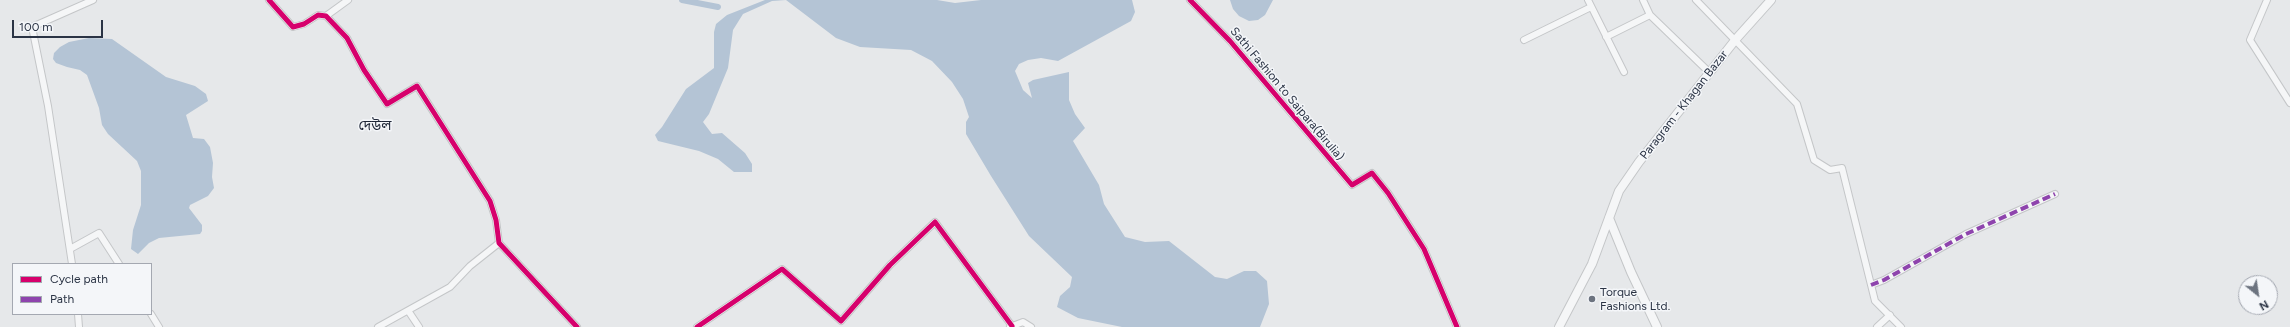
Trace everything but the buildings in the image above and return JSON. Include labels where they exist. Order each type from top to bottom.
[{"type":"street","points":[[72,263],[48,106],[32,27],[93,0]]},
{"type":"street","points":[[269,0],[293,27],[304,24],[318,15],[326,16],[347,38],[364,70],[387,104],[417,86],[490,201],[496,220],[499,243],[577,327]]},
{"type":"street","points":[[326,16],[348,0]]},
{"type":"street","name":"Sathi Fashion to Saipara(Birulia)","points":[[1190,0],[1230,41],[1352,185],[1372,173],[1388,193],[1424,249],[1457,327]]},
{"type":"street","points":[[1588,0],[1624,72]]},
{"type":"street","points":[[1643,0],[1650,15],[1710,73]]},
{"type":"street","points":[[1696,0],[1736,39],[1797,104],[1814,160],[1830,170],[1842,168],[1875,301],[1901,327]]},
{"type":"street","name":"Paragram - Khagan Bazar","points":[[1559,327],[1592,264],[1619,191],[1736,39],[1770,0]]},
{"type":"street","points":[[2267,0],[2250,40],[2290,103]]},
{"type":"street","points":[[1524,40],[1591,7]]},
{"type":"street","points":[[1606,37],[1650,15]]},
{"type":"street","points":[[1871,284],[1884,280],[1966,234],[2055,194]]},
{"type":"street","points":[[1609,218],[1631,272],[1657,327]]},
{"type":"street","points":[[697,327],[782,269],[841,321],[890,264],[935,222],[1011,327],[1023,322],[1032,327]]},
{"type":"street","points":[[70,249],[99,233],[118,263]]},
{"type":"street","points":[[378,327],[409,312],[450,287],[470,266],[499,243]]},
{"type":"street","points":[[409,312],[419,327]]},
{"type":"street","points":[[78,315],[79,327]]},
{"type":"street","points":[[152,315],[160,327]]},
{"type":"street","points":[[1877,327],[1890,315]]},
{"type":"water","points":[[765,0],[786,0],[772,1],[743,14],[733,30],[728,68],[709,114],[703,122],[712,134],[722,133],[745,153],[752,164],[752,172],[734,172],[718,159],[699,151],[658,141],[655,135],[662,127],[686,89],[714,68],[714,32],[716,24],[727,15]]},
{"type":"water","points":[[786,0],[937,0],[955,3],[981,0],[1132,0],[1135,12],[1131,21],[1058,61],[1041,58],[1028,60],[1019,64],[1015,71],[1023,90],[1032,98],[1028,83],[1033,80],[1069,72],[1069,100],[1075,114],[1085,128],[1073,141],[1099,185],[1104,204],[1125,237],[1145,242],[1169,241],[1215,277],[1227,279],[1244,271],[1256,271],[1267,281],[1269,304],[1260,327],[1122,327],[1078,318],[1057,307],[1060,296],[1070,287],[1072,277],[1029,236],[991,176],[966,134],[966,122],[969,117],[963,99],[952,82],[932,61],[911,50],[860,47],[836,38]]},
{"type":"water","points":[[1230,0],[1273,0],[1265,15],[1258,20],[1249,21],[1239,16],[1233,9]]},
{"type":"water","points":[[89,38],[112,39],[166,77],[195,86],[206,94],[208,101],[186,115],[193,138],[204,139],[210,147],[213,163],[212,177],[214,188],[208,196],[190,205],[189,208],[202,225],[202,231],[200,234],[159,238],[149,243],[138,254],[131,249],[133,230],[141,205],[141,171],[137,161],[108,134],[102,125],[99,108],[87,75],[80,70],[56,63],[53,59],[54,53],[60,47],[69,42]]},
{"type":"waterway","points":[[682,0],[718,7]]},
{"type":"marked path","points":[[1871,285],[1884,280],[1966,234],[2055,194]]},
{"type":"cycle path","points":[[269,0],[293,27],[304,24],[318,15],[326,16],[347,38],[364,70],[387,104],[417,86],[490,201],[496,220],[499,243],[577,327]]},
{"type":"cycle path","points":[[1190,0],[1230,41],[1352,185],[1372,173],[1388,193],[1424,249],[1457,327]]},
{"type":"cycle path","points":[[697,327],[782,269],[841,321],[890,265],[935,222],[1012,326]]},
{"type":"place","name":"Torque Fashions Ltd.","points":[[1592,299]]},
{"type":"district","name":"দেউল","points":[[375,126]]}]
